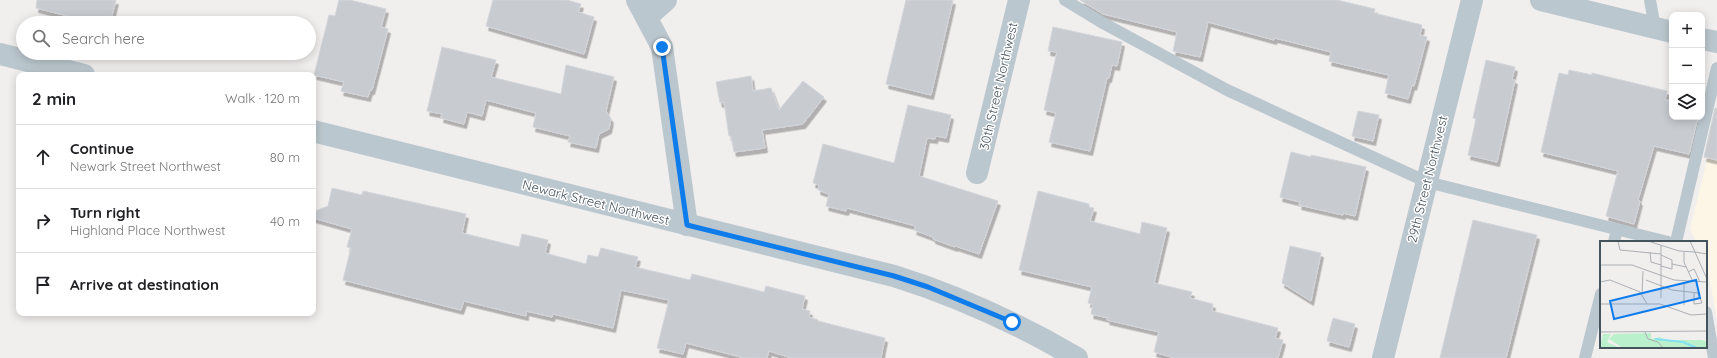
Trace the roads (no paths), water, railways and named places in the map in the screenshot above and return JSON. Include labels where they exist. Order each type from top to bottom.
[{"type":"street","points":[[666,0],[642,8],[662,47],[687,225]]},
{"type":"street","name":"30th Street Northwest","points":[[977,173],[1019,0]]},
{"type":"street","name":"29th Street Northwest","points":[[1383,358],[1472,0]]},
{"type":"street","points":[[1541,0],[1664,30]]},
{"type":"street","points":[[1705,40],[1717,42]]},
{"type":"street","points":[[0,54],[16,58]]},
{"type":"street","points":[[24,60],[72,72]]},
{"type":"street","name":"Newark Street Northwest","points":[[316,132],[894,276],[928,287],[1012,322],[1077,358]]},
{"type":"lane","points":[[1065,0],[1101,22],[1227,90],[1427,182],[1664,241]]},
{"type":"lane","points":[[1650,0],[1664,30]]},
{"type":"lane","points":[[1676,241],[1717,68]]},
{"type":"lane","points":[[1614,241],[1617,229]]},
{"type":"lane","points":[[1585,358],[1600,298]]},
{"type":"lane","points":[[1707,318],[1714,358]]}]
